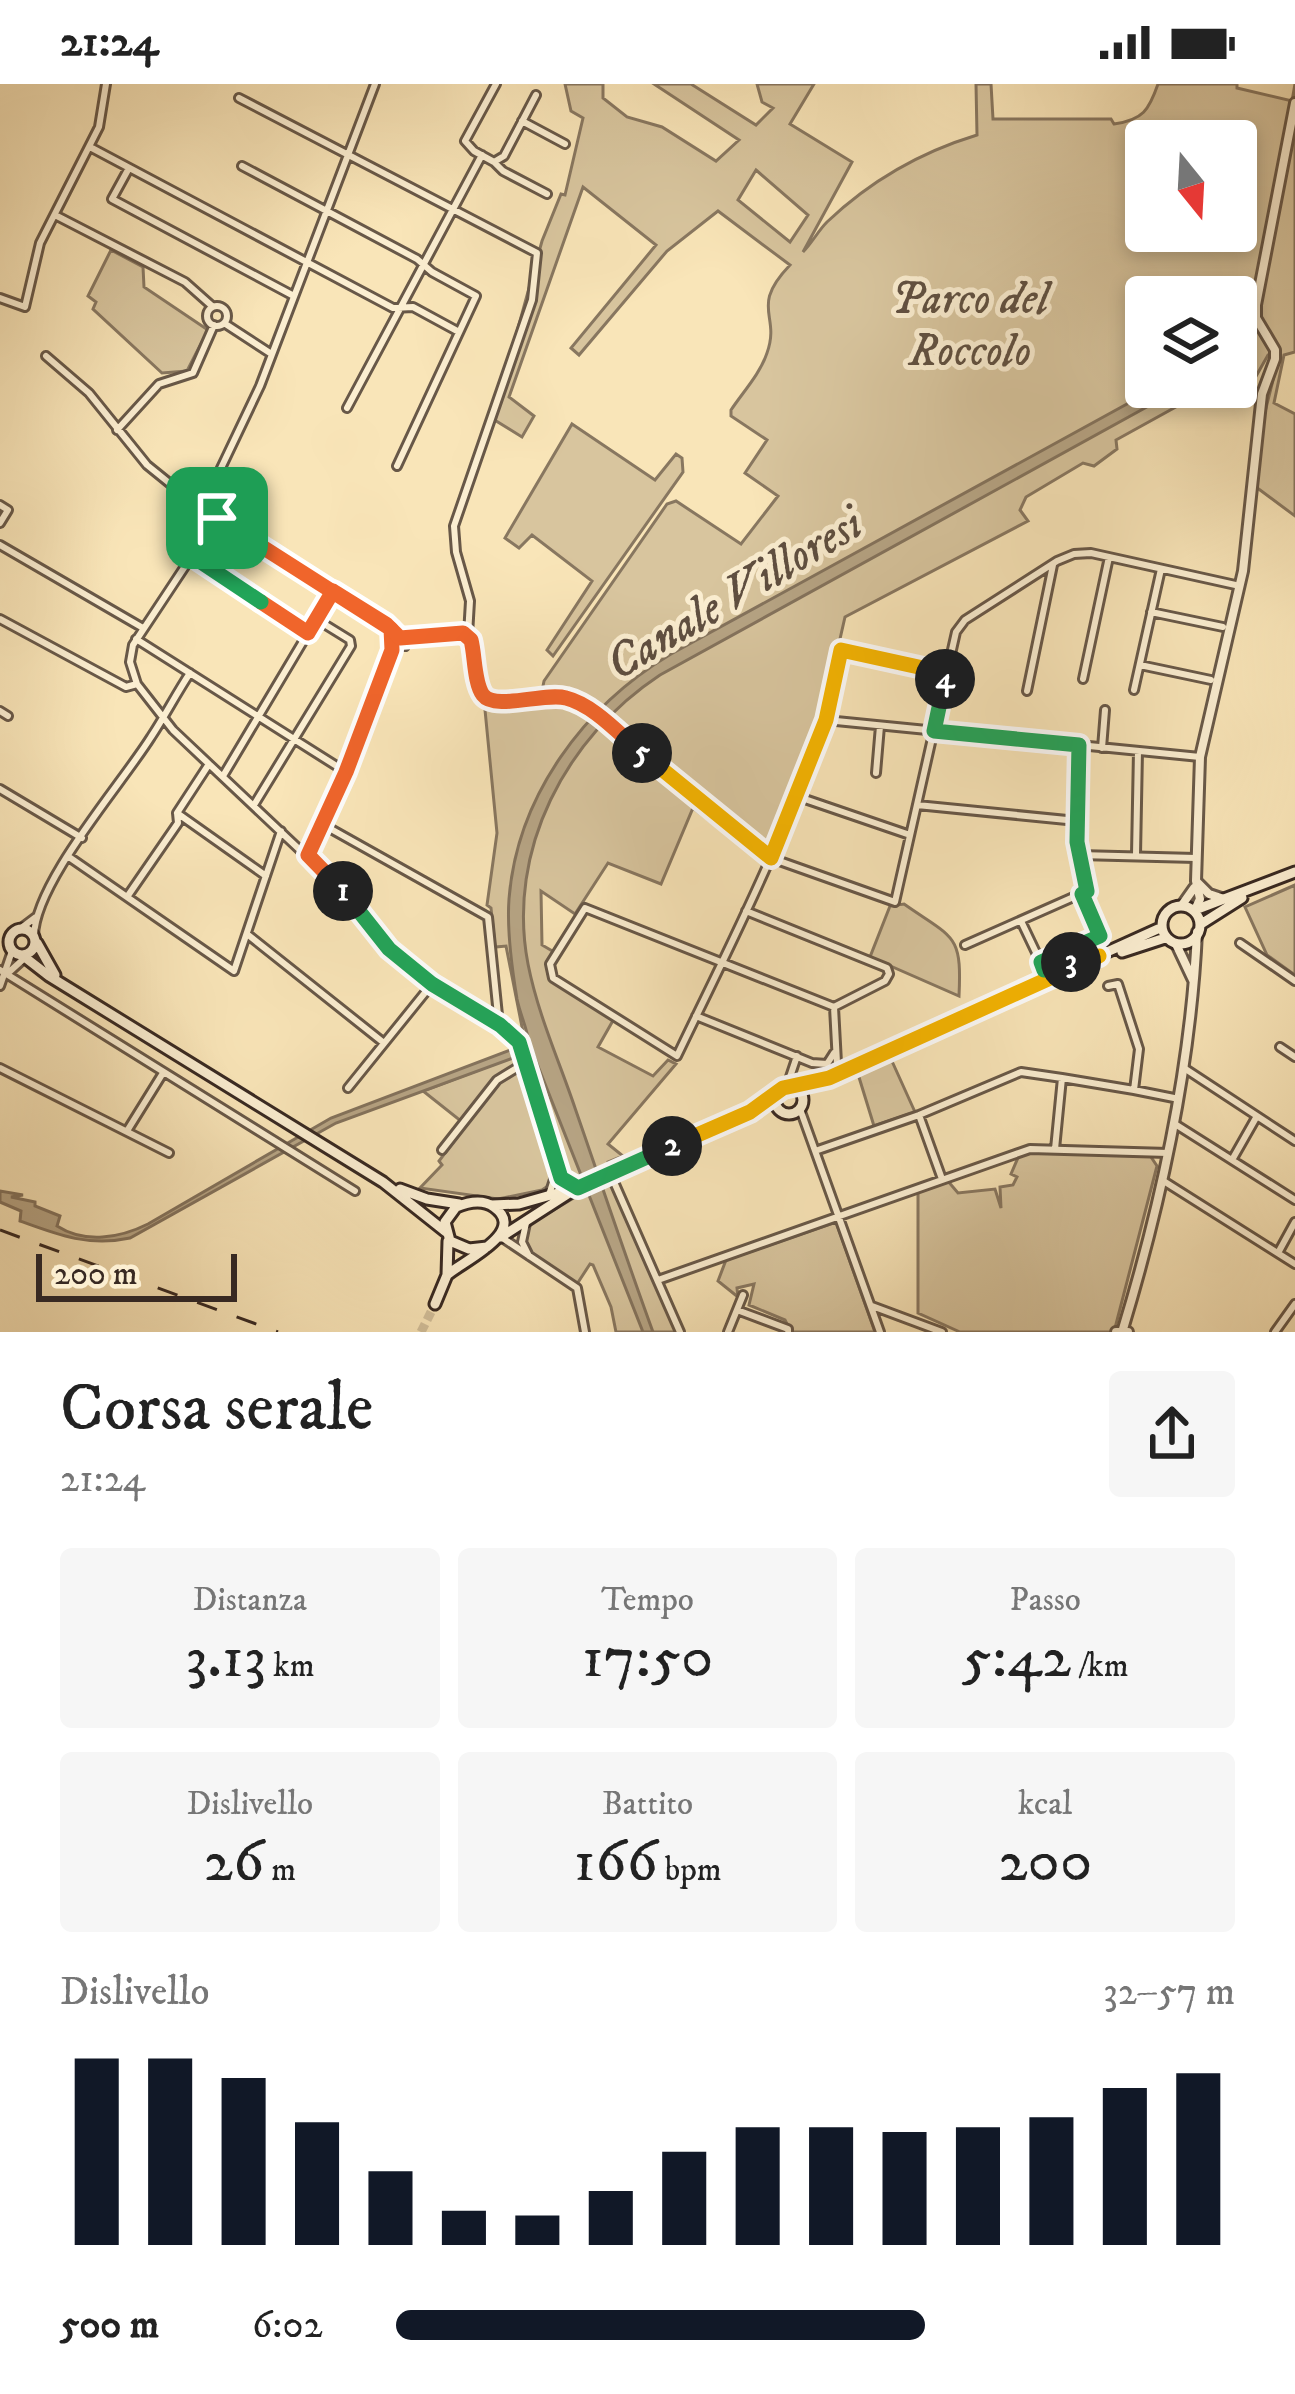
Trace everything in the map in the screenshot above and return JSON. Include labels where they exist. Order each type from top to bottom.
[{"type":"main road","points":[[1044,982],[1162,933],[1169,912],[1182,905],[1195,910],[1295,872]]},
{"type":"main road","points":[[1162,933],[1176,944],[1265,885]]},
{"type":"main road","points":[[1195,910],[1199,928]]},
{"type":"main road","points":[[18,930],[10,936],[20,953]]},
{"type":"main road","points":[[0,936],[18,930],[35,938],[48,966],[68,987]]},
{"type":"main road","points":[[383,1182],[427,1199],[463,1204],[519,1204],[557,1195],[1099,956],[1162,933]]},
{"type":"main road","points":[[0,936],[68,987],[383,1182],[464,1247],[487,1247]]},
{"type":"main road","points":[[20,953],[35,938]]},
{"type":"main road","points":[[778,1108],[792,1094]]},
{"type":"main road","points":[[750,1112],[778,1108],[789,1114],[792,1094]]},
{"type":"main road","points":[[447,1275],[557,1195]]},
{"type":"main road","points":[[435,1304],[447,1275],[449,1213],[463,1204]]},
{"type":"main road","points":[[492,1205],[503,1221],[501,1237]]},
{"type":"street","points":[[0,298],[25,307],[32,268],[99,127],[106,84]]},
{"type":"street","points":[[202,508],[260,386],[375,84]]},
{"type":"street","points":[[496,84],[465,141],[503,171],[547,194]]},
{"type":"street","points":[[494,162],[504,156],[536,94]]},
{"type":"street","points":[[238,98],[537,253],[532,300],[457,514],[456,552],[470,601],[468,635],[481,691],[488,700],[501,703],[555,696],[587,708],[771,858],[895,902],[956,632],[965,620],[1053,563],[1082,553],[1240,586]]},
{"type":"street","points":[[1182,905],[1193,894],[1196,881],[1200,757],[1240,586],[1262,394],[1275,350],[1256,318],[1295,103]]},
{"type":"street","points":[[522,121],[565,144]]},
{"type":"street","points":[[90,147],[393,308],[412,307],[459,332]]},
{"type":"street","points":[[347,408],[482,155]]},
{"type":"street","points":[[242,166],[476,296],[397,466]]},
{"type":"street","points":[[129,167],[112,199],[292,295]]},
{"type":"street","points":[[55,215],[185,282],[212,306],[225,309],[224,323]]},
{"type":"street","points":[[212,306],[207,315],[214,325]]},
{"type":"street","points":[[214,325],[224,323],[270,353]]},
{"type":"street","points":[[116,430],[159,384],[193,373],[214,325]]},
{"type":"street","points":[[46,356],[89,393],[147,465],[202,508],[391,629],[400,643]]},
{"type":"street","points":[[0,523],[4,507]]},
{"type":"street","points":[[217,518],[136,639],[130,662],[137,684],[161,717],[357,905],[389,949],[432,984],[500,1025],[525,1053],[559,1161],[557,1195]]},
{"type":"street","points":[[0,545],[143,628]]},
{"type":"street","points":[[192,556],[308,633]]},
{"type":"street","points":[[1083,679],[1108,557]]},
{"type":"street","points":[[1027,691],[1053,563]]},
{"type":"street","points":[[1134,690],[1161,568]]},
{"type":"street","points":[[223,776],[333,591]]},
{"type":"street","points":[[1151,612],[1223,627]]},
{"type":"street","points":[[254,806],[351,646],[350,640],[316,619]]},
{"type":"street","points":[[0,620],[126,687],[137,684]]},
{"type":"street","points":[[391,629],[400,643]]},
{"type":"street","points":[[400,643],[457,632],[468,635]]},
{"type":"street","points":[[136,639],[346,772]]},
{"type":"street","points":[[308,855],[400,643]]},
{"type":"street","points":[[746,911],[885,967],[889,974],[883,982],[834,1007],[722,962],[585,908],[550,964],[553,978],[677,1056],[722,962],[746,911],[771,858],[826,720],[841,650],[946,673]]},
{"type":"street","points":[[1140,665],[1211,680]]},
{"type":"street","points":[[35,938],[38,914],[69,856],[190,673]]},
{"type":"street","points":[[1102,748],[1105,710]]},
{"type":"street","points":[[826,720],[1200,757]]},
{"type":"street","points":[[875,773],[880,726]]},
{"type":"street","points":[[1041,962],[1100,936],[1084,892],[1079,855],[1079,745]]},
{"type":"street","points":[[1136,857],[1138,751]]},
{"type":"street","points":[[127,897],[178,823],[177,813],[209,764]]},
{"type":"street","points":[[0,789],[82,838]]},
{"type":"street","points":[[796,796],[910,835]]},
{"type":"street","points":[[917,805],[1077,821]]},
{"type":"street","points":[[177,813],[266,876]]},
{"type":"street","points":[[322,824],[488,917],[500,1025]]},
{"type":"street","points":[[69,856],[234,971],[281,830]]},
{"type":"street","points":[[1079,855],[1197,858]]},
{"type":"street","points":[[1196,881],[1209,894],[1224,899]]},
{"type":"street","points":[[1195,910],[1200,899],[1196,881]]},
{"type":"street","points":[[965,945],[1084,892]]},
{"type":"street","points":[[18,930],[38,914]]},
{"type":"street","points":[[1021,921],[1044,970],[1084,956],[1099,956]]},
{"type":"street","points":[[1123,1331],[1175,1124],[1199,928]]},
{"type":"street","points":[[247,934],[384,1043]]},
{"type":"street","points":[[1240,943],[1295,981]]},
{"type":"street","points":[[1176,944],[1195,988]]},
{"type":"street","points":[[0,986],[3,972],[20,953]]},
{"type":"street","points":[[3,972],[20,953]]},
{"type":"street","points":[[3,972],[355,1191]]},
{"type":"street","points":[[348,1088],[432,984]]},
{"type":"street","points":[[1108,986],[1118,985],[1139,1049],[1134,1090]]},
{"type":"street","points":[[829,1078],[837,1063],[834,1007]]},
{"type":"street","points":[[696,1016],[827,1064],[835,1049]]},
{"type":"street","points":[[1280,1048],[1295,1057]]},
{"type":"street","points":[[442,1150],[525,1053]]},
{"type":"street","points":[[796,1056],[792,1094],[818,1150],[880,1332]]},
{"type":"street","points":[[837,1063],[852,1068]]},
{"type":"street","points":[[0,1068],[169,1153]]},
{"type":"street","points":[[1184,1068],[1295,1141]]},
{"type":"street","points":[[818,1150],[920,1115],[1022,1072],[1179,1099]]},
{"type":"street","points":[[127,1132],[163,1073]]},
{"type":"street","points":[[1055,1149],[1063,1078]]},
{"type":"street","points":[[920,1115],[942,1179]]},
{"type":"street","points":[[1232,1160],[1257,1116]]},
{"type":"street","points":[[1175,1124],[1295,1200]]},
{"type":"street","points":[[658,1280],[1030,1149],[1168,1153]]},
{"type":"street","points":[[557,1195],[559,1161]]},
{"type":"street","points":[[605,1175],[680,1332]]},
{"type":"street","points":[[561,1178],[581,1186]]},
{"type":"street","points":[[1162,1180],[1295,1264]]},
{"type":"street","points":[[527,1221],[522,1242],[531,1258]]},
{"type":"street","points":[[1278,1253],[1295,1222]]},
{"type":"street","points":[[501,1237],[577,1288],[585,1332]]},
{"type":"street","points":[[487,1247],[510,1249],[531,1258]]},
{"type":"street","points":[[728,1332],[743,1294]]},
{"type":"street","points":[[1275,1332],[1295,1304]]},
{"type":"street","points":[[871,1306],[942,1332]]},
{"type":"street","points":[[737,1310],[788,1332]]},
{"type":"green space","name":"Parco del Roccolo","points":[[565,84],[603,84],[603,98],[627,117],[662,127],[716,161],[739,140],[654,84],[691,84],[756,125],[773,108],[762,102],[757,84],[814,84],[790,124],[852,162],[803,252],[827,222],[878,181],[936,150],[977,135],[976,84],[991,84],[993,119],[1125,122],[1125,252],[1257,252],[1257,120],[1132,120],[1144,112],[1158,84],[1237,84],[1237,88],[1292,101],[1295,84],[1295,352],[1284,355],[1274,403],[1295,414],[1295,516],[1256,487],[1261,428],[1277,364],[1274,351],[1257,374],[1257,276],[1125,276],[1125,408],[1174,408],[1116,440],[1117,449],[1094,466],[1083,463],[1026,497],[1020,510],[1028,521],[845,617],[822,718],[767,850],[698,795],[696,801],[754,848],[750,852],[693,808],[661,884],[608,863],[575,914],[541,891],[542,945],[554,952],[548,974],[615,1017],[598,1047],[653,1076],[668,1060],[676,1064],[608,1144],[623,1156],[596,1174],[600,1183],[608,1182],[618,1190],[677,1332],[616,1332],[593,1265],[577,1284],[528,1251],[530,1224],[589,1189],[585,1180],[569,1175],[564,1178],[574,1185],[554,1192],[557,1180],[542,1190],[498,1199],[420,1188],[442,1165],[439,1161],[466,1125],[423,1091],[516,1056],[505,1030],[511,1027],[523,1032],[506,946],[495,947],[487,905],[497,833],[485,710],[501,702],[541,696],[544,681],[667,504],[676,501],[741,544],[778,496],[745,473],[767,440],[731,416],[731,410],[764,361],[771,329],[768,301],[790,265],[718,211],[667,251],[579,355],[571,348],[656,245],[583,187],[509,397],[534,416],[522,437],[493,419],[542,241],[561,194],[565,195],[583,118],[571,111]],"holes":[[[756,170],[808,215],[790,242],[738,200]]]},
{"type":"green space","points":[[111,250],[143,267],[144,287],[208,330],[187,371],[162,373],[93,309],[96,302],[88,296]]},
{"type":"green space","points":[[572,424],[655,480],[676,454],[682,458],[683,472],[553,656],[547,650],[592,581],[532,535],[519,548],[505,538]]},
{"type":"green space","points":[[1295,885],[1295,975],[1267,955],[1245,907]]},
{"type":"green space","points":[[904,904],[951,939],[959,960],[959,996],[870,957],[890,906]]},
{"type":"green space","points":[[891,1059],[915,1112],[874,1126],[858,1074]]},
{"type":"green space","points":[[1020,1153],[1149,1154],[1157,1166],[1114,1332],[960,1332],[918,1313],[918,1190],[947,1180],[958,1193],[995,1189],[1001,1208],[1000,1187],[1013,1185],[1017,1177],[1011,1174]]},
{"type":"green space","points":[[836,1222],[875,1332],[791,1332],[785,1320],[749,1305],[754,1284],[737,1288],[738,1297],[718,1281],[726,1260]]},
{"type":"shaded area","points":[[1125,405],[1145,408],[660,675],[597,730],[550,800],[526,879],[528,964],[543,1020],[653,1332],[643,1332],[532,1051],[336,1123],[130,1238],[101,1241],[61,1235],[20,1221],[21,1211],[0,1202],[0,1191],[23,1195],[11,1197],[35,1202],[60,1216],[57,1226],[79,1235],[126,1233],[331,1118],[529,1043],[517,999],[509,922],[515,861],[525,825],[560,757],[584,727],[639,675]]},
{"type":"tunnel","points":[[421,1332],[435,1304]]},
{"type":"railway","points":[[0,1230],[278,1332]]},
{"type":"route","points":[[217,518],[192,556],[308,633],[333,591],[386,624],[391,629],[397,635],[400,638],[468,635],[481,691],[488,700],[501,703],[555,696],[578,702],[771,858],[826,720],[841,650],[946,673],[934,731],[1079,745],[1077,842],[1087,891],[1082,894],[1100,936],[1041,966],[1050,971],[1084,956],[1099,956],[829,1078],[783,1088],[750,1112],[578,1188],[569,1184],[561,1178],[519,1042],[389,949],[357,905],[308,855],[346,772],[392,650],[391,629],[386,624],[217,518]]},
{"type":"water label","name":"Canale Villoresi","points":[[733,592]]}]
